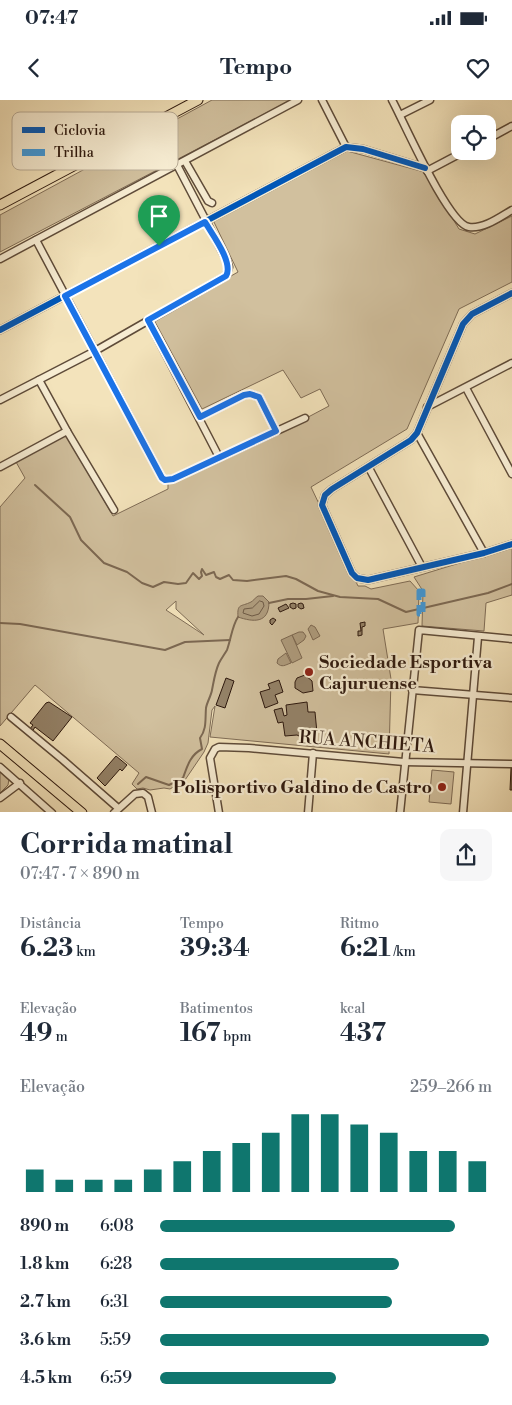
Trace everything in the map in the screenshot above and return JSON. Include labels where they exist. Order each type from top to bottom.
[{"type":"main road","points":[[175,112],[198,100]]},
{"type":"main road","points":[[0,205],[66,170]]},
{"type":"main road","points":[[0,744],[82,812]]},
{"type":"street","points":[[178,164],[298,100]]},
{"type":"street","points":[[322,100],[346,147]]},
{"type":"street","points":[[392,100],[426,170],[457,221],[469,227],[476,227],[512,210]]},
{"type":"street","points":[[400,115],[430,100]]},
{"type":"street","points":[[496,135],[512,126]]},
{"type":"street","points":[[0,330],[346,147],[363,149],[426,170],[451,158]]},
{"type":"street","points":[[185,161],[208,201],[212,204]]},
{"type":"street","points":[[0,400],[94,351],[226,276],[229,267],[227,261],[178,167]]},
{"type":"street","points":[[0,259],[168,170]]},
{"type":"street","points":[[36,240],[162,478],[165,480],[173,479],[304,418]]},
{"type":"street","points":[[512,294],[472,314],[463,324],[417,433],[404,446],[324,495],[322,500],[322,509],[352,573],[357,578],[368,580],[484,553],[512,544]]},
{"type":"street","points":[[148,320],[200,417],[219,457]]},
{"type":"street","points":[[427,407],[512,363]]},
{"type":"street","points":[[39,380],[114,510]]},
{"type":"street","points":[[466,388],[512,474]]},
{"type":"street","points":[[200,417],[244,395],[250,394],[259,397],[276,431]]},
{"type":"street","points":[[0,468],[67,431]]},
{"type":"street","points":[[417,433],[484,553]]},
{"type":"street","points":[[369,468],[422,568]]},
{"type":"street","points":[[400,812],[418,630],[512,639]]},
{"type":"street","points":[[463,812],[478,636]]},
{"type":"street","points":[[412,690],[512,698]]},
{"type":"street","points":[[11,717],[63,760],[116,810],[135,794],[143,793],[148,797],[152,812]]},
{"type":"street","name":"RUA ANCHIETA","points":[[218,812],[210,758],[215,749],[219,747],[404,762],[512,764]]},
{"type":"street","points":[[308,812],[313,754]]},
{"type":"street","points":[[0,767],[52,812]]},
{"type":"street","points":[[0,798],[20,783]]},
{"type":"shaded area","points":[[212,100],[291,100],[178,159],[178,118]]},
{"type":"shaded area","points":[[347,151],[424,172],[459,229],[475,234],[512,216],[512,282],[459,309],[407,429],[311,487],[358,586],[365,586],[371,589],[410,581],[419,591],[418,623],[383,629],[391,679],[389,754],[210,737],[215,706],[212,710],[208,743],[185,780],[170,789],[137,789],[132,784],[139,773],[35,685],[0,726],[0,507],[25,478],[16,462],[61,436],[68,437],[113,516],[168,489],[168,483],[280,432],[329,406],[320,389],[301,398],[283,370],[202,409],[154,320],[238,272],[213,220]],"holes":[[[176,601],[176,609],[204,635],[166,610]]]},
{"type":"shaded area","points":[[83,170],[157,170],[0,252],[0,215]]},
{"type":"shaded area","points":[[512,547],[512,595],[486,603],[484,631],[422,626],[423,591],[414,577]]},
{"type":"shaded area","points":[[0,769],[9,779],[8,785],[0,793]]},
{"type":"shaded area","name":"Polisportivo Galdino de Castro","points":[[432,770],[454,772],[451,804],[429,802]]},
{"type":"water","points":[[258,596],[263,596],[269,602],[268,609],[263,618],[249,620],[238,617],[239,607],[251,602]]},
{"type":"water","points":[[311,625],[315,627],[320,636],[313,640],[308,629]]},
{"type":"water","points":[[303,632],[306,636],[297,645],[292,635]]},
{"type":"water","points":[[292,635],[302,658],[292,663],[281,640]]},
{"type":"water","points":[[286,653],[291,663],[284,666],[279,665],[277,663],[278,659]]},
{"type":"building","points":[[301,603],[304,608],[301,609],[298,607],[298,604]]},
{"type":"building","points":[[286,604],[289,608],[280,612],[278,608]]},
{"type":"building","points":[[290,604],[296,604],[296,608],[293,609],[290,607]]},
{"type":"building","points":[[273,618],[276,620],[272,625],[270,620]]},
{"type":"building","points":[[365,622],[365,626],[362,627],[362,635],[358,636],[358,631],[361,631],[360,623]]},
{"type":"building","points":[[305,675],[312,681],[313,691],[303,693],[295,688],[295,682],[297,678]]},
{"type":"building","points":[[226,678],[234,681],[225,708],[216,705]]},
{"type":"building","points":[[279,680],[283,692],[275,695],[278,703],[265,708],[260,692],[270,689],[268,684]]},
{"type":"building","points":[[49,702],[72,717],[53,741],[35,727],[32,732],[29,730],[33,725],[30,723],[46,703]]},
{"type":"building","points":[[307,702],[308,712],[315,712],[317,733],[307,733],[303,738],[297,735],[285,736],[283,722],[278,723],[274,710],[282,708],[284,716],[287,715],[286,705]]},
{"type":"building","points":[[116,756],[127,765],[122,771],[120,769],[105,786],[97,778]]},
{"type":"building","points":[[511,768],[512,790],[510,790]]},
{"type":"waterway","points":[[35,485],[70,517],[81,540],[104,563],[127,572],[142,583],[153,587],[164,582],[186,583],[193,573],[199,579],[202,576],[202,569],[206,575],[214,572],[216,577],[220,579],[229,575],[233,580],[247,581],[286,576],[296,579],[318,591],[340,597],[378,599],[406,612],[488,593],[512,584]]},
{"type":"waterway","points":[[269,603],[288,599],[333,596]]},
{"type":"waterway","points":[[138,784],[146,777],[169,785],[183,778],[192,758],[202,749],[200,738],[205,727],[207,706],[215,676],[220,661],[227,650],[238,617]]},
{"type":"waterway","points":[[0,623],[20,624],[165,650],[185,642],[230,640]]},
{"type":"marked path","points":[[419,591],[423,591],[423,614],[419,614],[419,591]]},
{"type":"cycle path","points":[[0,330],[346,147],[363,149],[425,168]]},
{"type":"cycle path","points":[[512,293],[472,314],[463,324],[417,433],[411,440],[332,489],[325,495],[322,505],[352,573],[357,578],[368,580],[484,553],[512,544]]},
{"type":"place","name":"Sociedade Esportiva Cajuruense","points":[[309,672]]},
{"type":"place","name":"Polisportivo Galdino de Castro","points":[[442,787]]},
{"type":"route","points":[[205,222],[229,267],[226,276],[148,320],[200,417],[244,395],[255,394],[259,397],[276,431],[169,480],[162,478],[65,296],[159,246],[205,222]]}]
